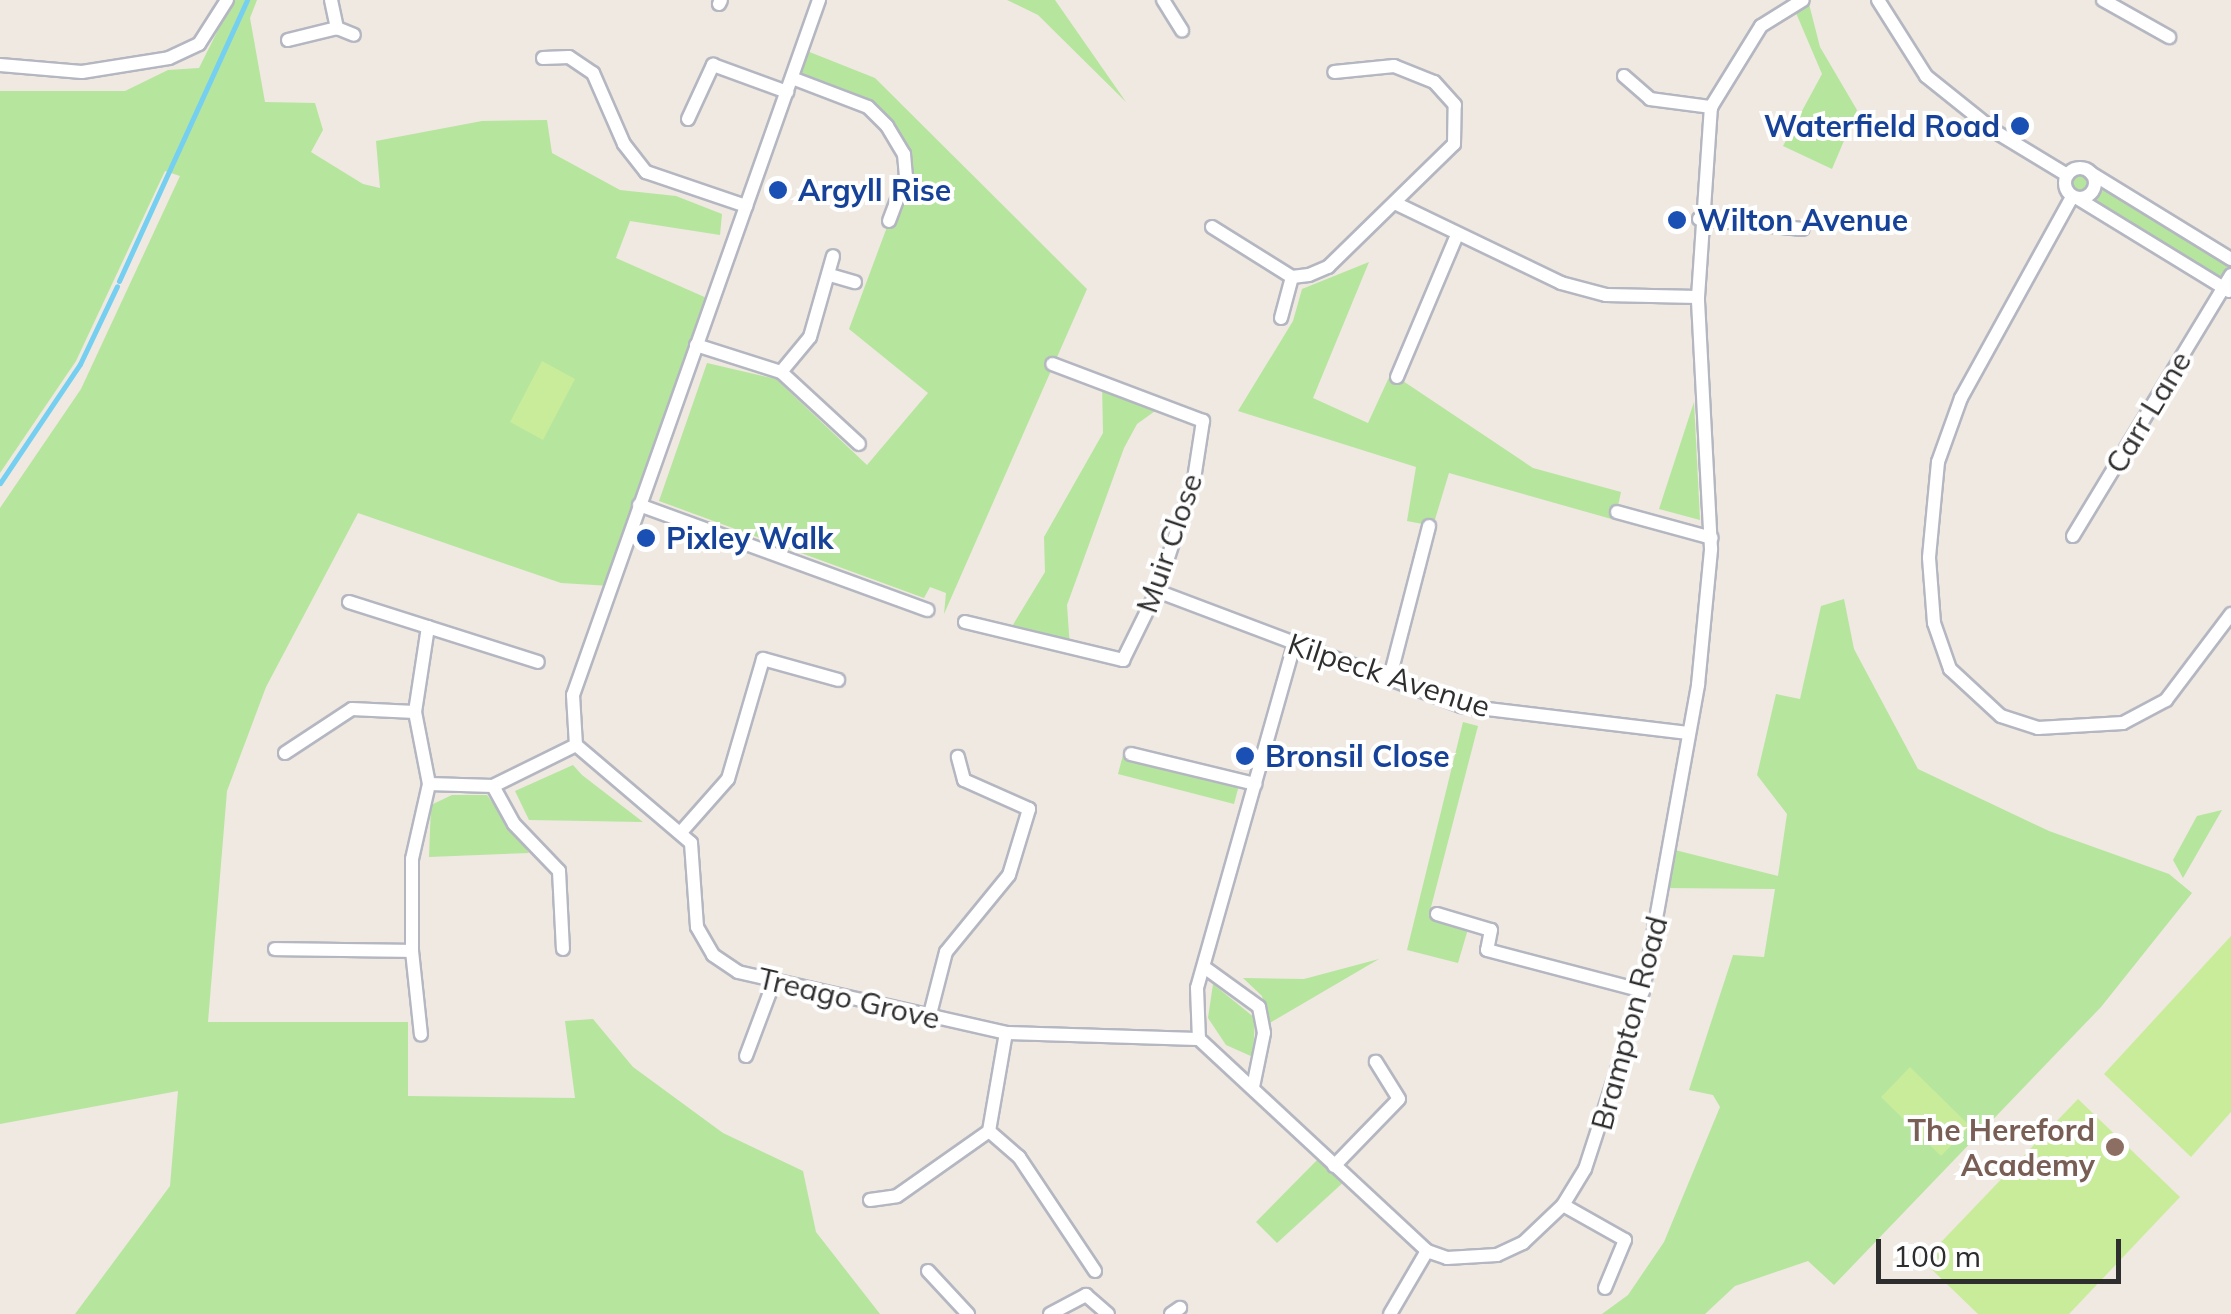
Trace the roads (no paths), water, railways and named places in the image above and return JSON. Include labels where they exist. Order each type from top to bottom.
[{"type":"street","points":[[0,65],[82,72],[169,58],[199,44],[227,0]]},
{"type":"street","points":[[330,0],[337,28]]},
{"type":"street","points":[[819,0],[573,695],[576,745],[682,831],[728,779],[763,659],[838,680]]},
{"type":"street","points":[[1163,0],[1182,30]]},
{"type":"street","name":"Brampton Road","points":[[1427,1250],[1447,1258],[1497,1255],[1524,1243],[1563,1205],[1601,1130],[1643,992],[1688,733],[1712,538],[1698,297],[1700,220],[1711,107],[1761,26],[1803,0]]},
{"type":"street","points":[[1878,0],[1926,76],[2067,175],[2075,197],[2229,285]]},
{"type":"street","points":[[2102,0],[2168,37]]},
{"type":"street","points":[[288,40],[337,28],[354,35]]},
{"type":"street","points":[[544,58],[569,57],[593,74],[624,144],[646,172],[746,206]]},
{"type":"street","points":[[688,119],[713,65],[787,92]]},
{"type":"street","points":[[1212,226],[1292,277],[1328,267],[1454,144],[1455,105],[1434,82],[1394,66],[1334,72]]},
{"type":"street","points":[[1624,76],[1650,99],[1711,107]]},
{"type":"street","points":[[792,78],[868,107],[887,126],[904,154],[906,176],[889,221]]},
{"type":"street","points":[[2067,175],[2091,173],[2231,259]]},
{"type":"street","points":[[2091,173],[2094,190],[2075,197],[1961,398],[1938,462],[1929,558],[1934,623],[1950,670],[2000,716],[2038,728],[2123,723],[2166,700],[2231,614]]},
{"type":"street","points":[[1396,204],[1520,268],[1606,294],[1698,297]]},
{"type":"street","points":[[1700,220],[1803,229]]},
{"type":"street","points":[[1397,377],[1457,235]]},
{"type":"street","points":[[781,372],[810,338],[834,256]]},
{"type":"street","points":[[830,276],[855,282]]},
{"type":"street","points":[[1281,318],[1292,277]]},
{"type":"street","name":"Carr Lane","points":[[2073,536],[2229,285]]},
{"type":"street","points":[[696,345],[781,372],[858,444]]},
{"type":"street","name":"Muir Close","points":[[965,622],[1123,660],[1157,591],[1194,479],[1203,421],[1052,364]]},
{"type":"street","points":[[639,505],[928,610]]},
{"type":"street","points":[[1617,512],[1712,538]]},
{"type":"street","points":[[1389,681],[1430,526]]},
{"type":"street","name":"Kilpeck Avenue","points":[[1157,591],[1389,681],[1484,711],[1688,733]]},
{"type":"street","points":[[349,602],[538,662]]},
{"type":"street","points":[[420,1034],[412,951],[412,859],[429,784],[415,712],[428,628]]},
{"type":"street","points":[[1294,646],[1194,1009],[1199,1038],[1427,1250],[1390,1314]]},
{"type":"street","points":[[285,753],[352,709],[415,712]]},
{"type":"street","points":[[429,784],[494,786],[576,745]]},
{"type":"street","points":[[1131,754],[1254,784]]},
{"type":"street","points":[[929,1018],[946,952],[1009,875],[1029,808],[972,786],[958,757]]},
{"type":"street","points":[[494,786],[514,824],[559,871],[562,949]]},
{"type":"street","name":"Treago Grove","points":[[682,831],[695,854],[704,943],[724,964],[772,984],[1006,1033],[1199,1038]]},
{"type":"street","points":[[1437,914],[1491,930],[1487,950],[1643,992]]},
{"type":"street","points":[[275,949],[412,951]]},
{"type":"street","points":[[1204,967],[1259,1007],[1264,1033],[1252,1086]]},
{"type":"street","points":[[746,1056],[772,984]]},
{"type":"street","points":[[870,1200],[898,1196],[990,1131],[1006,1033]]},
{"type":"street","points":[[1334,1166],[1399,1100],[1376,1062]]},
{"type":"street","points":[[990,1131],[1019,1157],[1095,1271]]},
{"type":"street","points":[[1563,1205],[1625,1240],[1604,1288]]},
{"type":"street","points":[[928,1270],[968,1314]]},
{"type":"street","points":[[1050,1314],[1086,1295],[1108,1314]]},
{"type":"waterway","points":[[119,281],[247,0]]},
{"type":"waterway","points":[[0,483],[80,364],[117,286]]},
{"type":"place","name":"Waterfield Road","points":[[2020,126]]},
{"type":"place","name":"Argyll Rise","points":[[778,190]]},
{"type":"place","name":"Wilton Avenue","points":[[1677,220]]},
{"type":"place","name":"Pixley Walk","points":[[646,538]]},
{"type":"place","name":"Bronsil Close","points":[[1245,756]]},
{"type":"place","name":"The Hereford Academy","points":[[2115,1147]]}]
